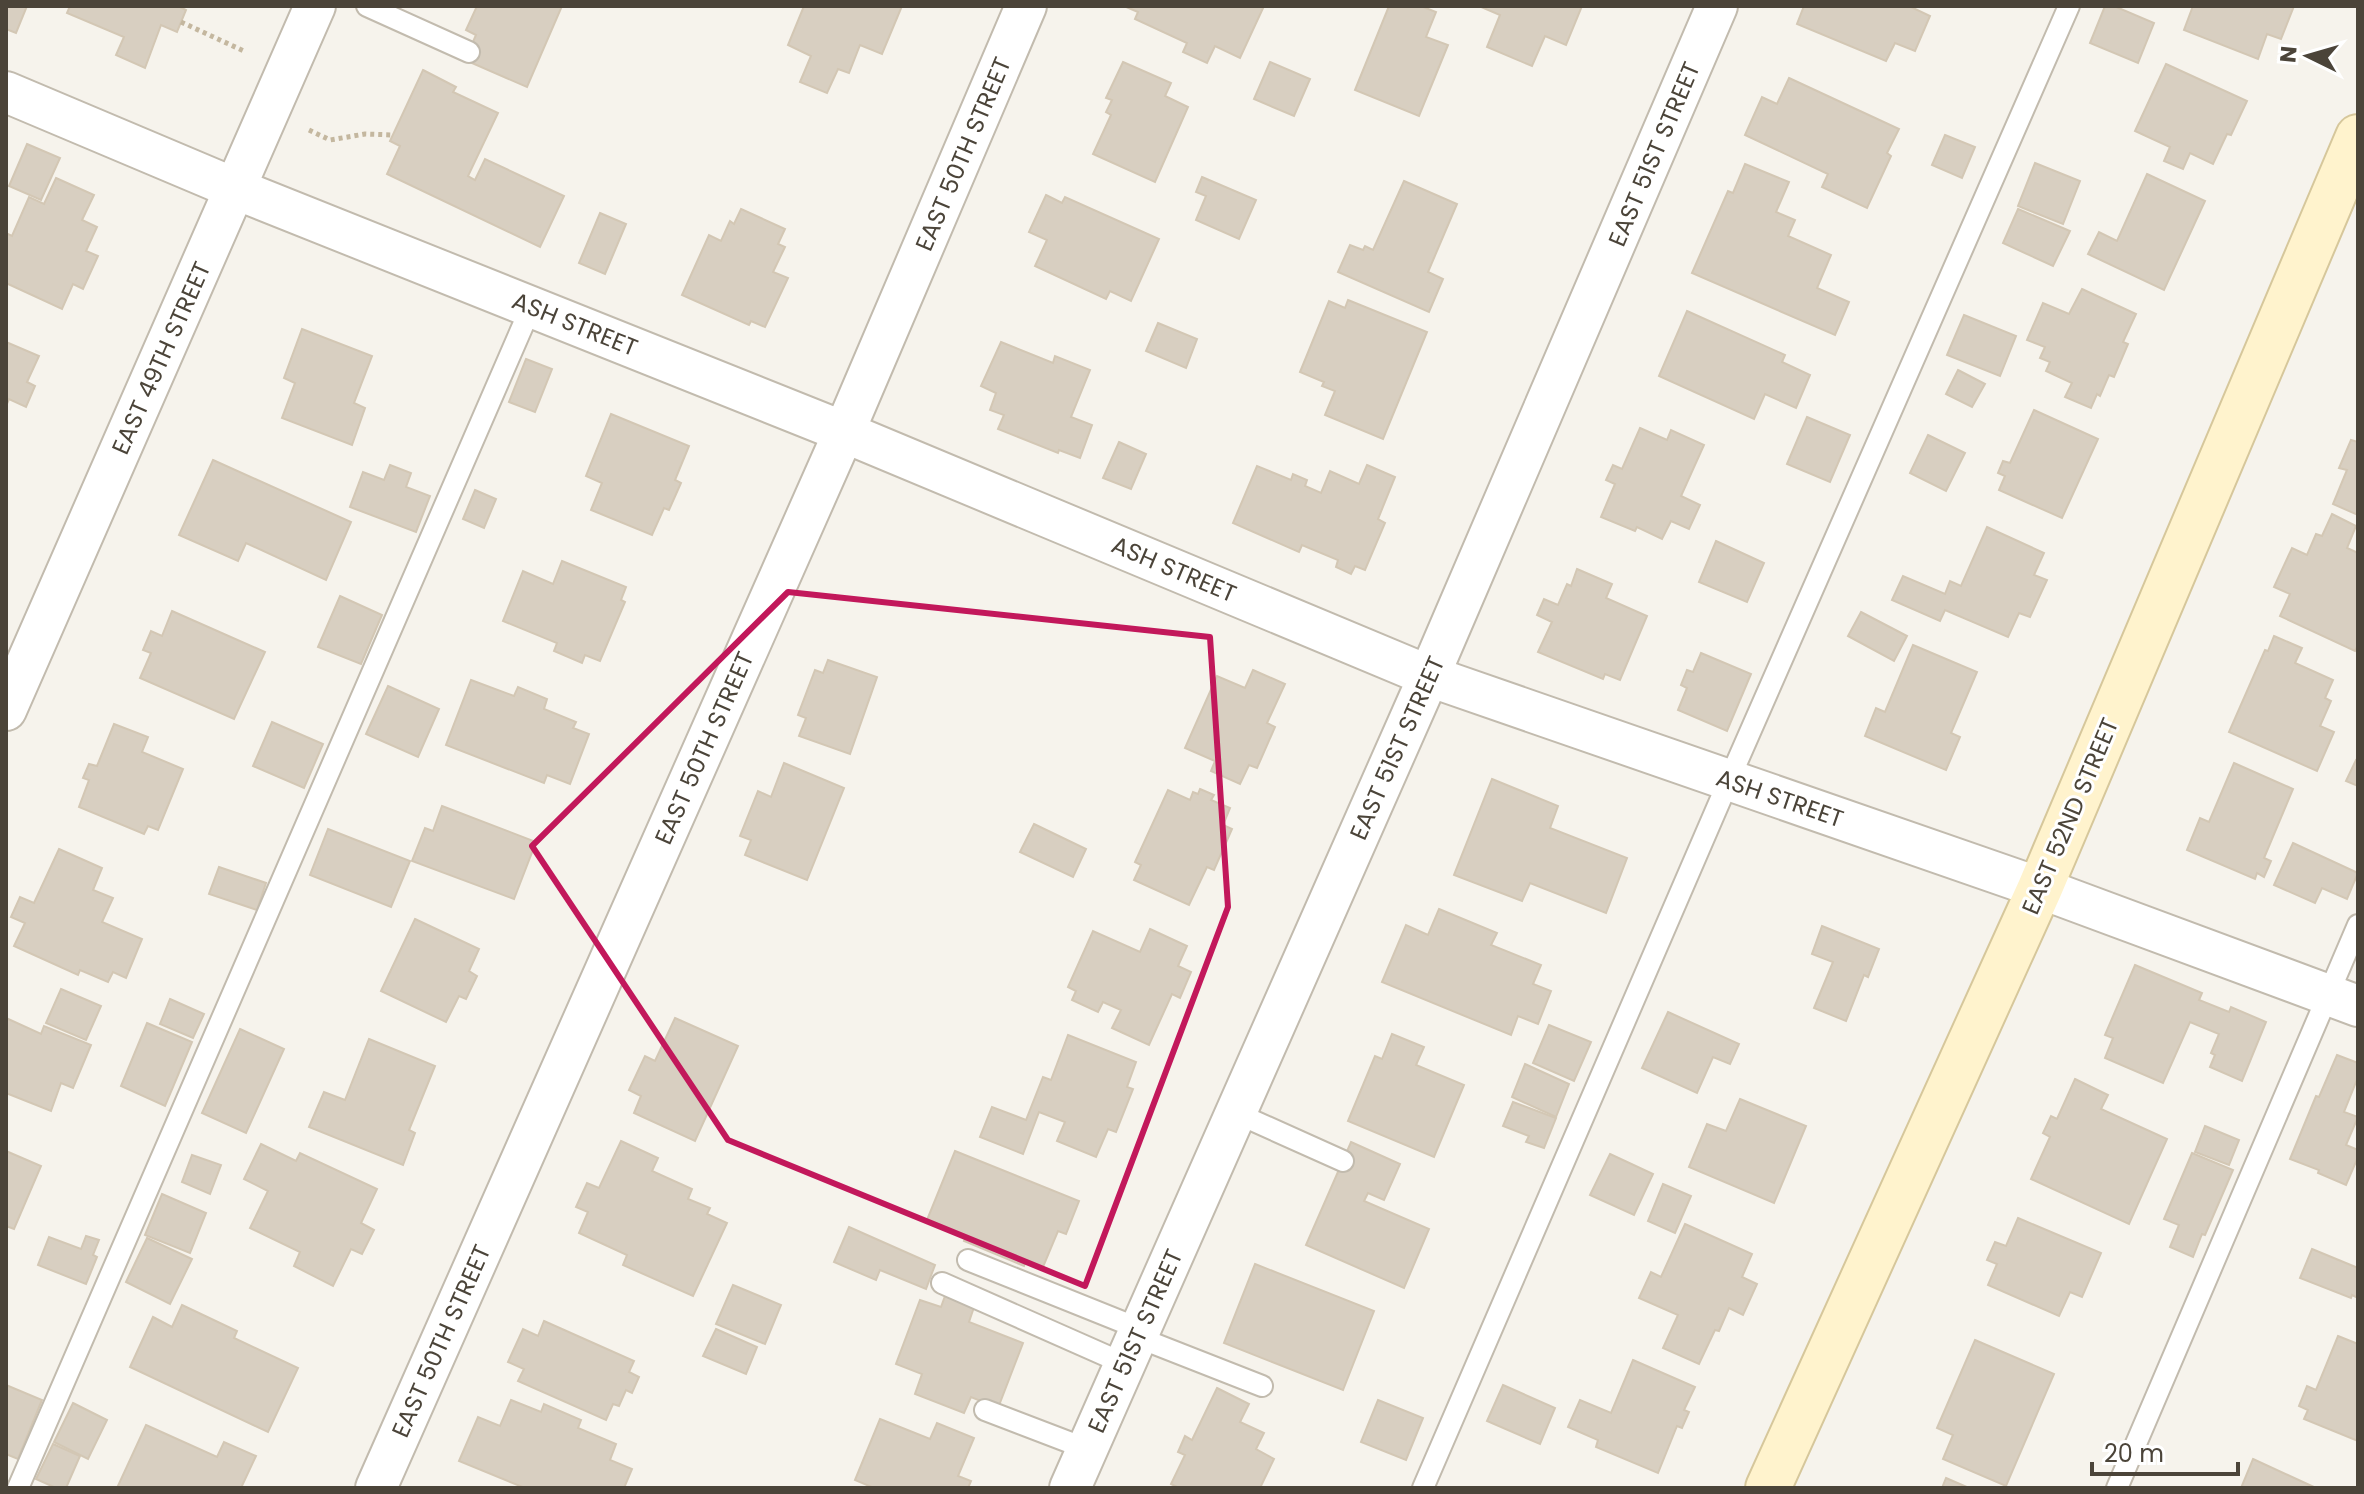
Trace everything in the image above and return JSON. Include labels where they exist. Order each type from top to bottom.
[{"type":"main road","name":"EAST 52ND STREET","points":[[1768,1488],[2040,888],[2358,137]]},
{"type":"street","name":"EAST 49TH STREET","points":[[6,710],[315,6]]},
{"type":"street","name":"EAST 50TH STREET","points":[[376,1488],[844,432],[1026,6]]},
{"type":"street","name":"EAST 51ST STREET","points":[[1070,1488],[1429,676],[1717,6]]},
{"type":"street","name":"ASH STREET","points":[[6,92],[236,189],[844,432],[1429,676],[2040,888],[2343,1000]]},
{"type":"lane","points":[[367,6],[469,52]]},
{"type":"lane","points":[[1423,1488],[2069,6]]},
{"type":"lane","points":[[18,1488],[531,307]]},
{"type":"lane","points":[[2117,1488],[2343,1000],[2358,925]]},
{"type":"lane","points":[[1236,1113],[1343,1161]]},
{"type":"lane","points":[[968,1260],[1134,1343]]},
{"type":"lane","points":[[942,1283],[1262,1386]]},
{"type":"lane","points":[[985,1410],[1087,1449]]},
{"type":"path","points":[[181,22],[287,71]]},
{"type":"path","points":[[270,111],[330,140],[365,134],[393,135]]},
{"type":"highlighted area","points":[[788,592],[1210,637],[1228,907],[1085,1286],[728,1140],[532,846]]},
{"type":"building","points":[[6,6],[27,6],[16,33],[6,29]]},
{"type":"building","points":[[70,6],[178,6],[186,10],[177,32],[161,25],[145,68],[116,55],[124,37],[67,13]]},
{"type":"building","points":[[477,6],[562,6],[527,87],[465,60],[476,35],[466,30]]},
{"type":"building","points":[[804,6],[902,6],[882,54],[860,45],[849,73],[838,69],[827,93],[800,82],[811,56],[788,45]]},
{"type":"building","points":[[1124,6],[1264,6],[1240,58],[1215,46],[1207,63],[1183,52],[1187,43],[1135,19],[1138,12]]},
{"type":"building","points":[[1389,6],[1421,6],[1436,12],[1426,37],[1448,45],[1419,116],[1355,90]]},
{"type":"building","points":[[1479,6],[1582,6],[1566,45],[1545,36],[1532,66],[1487,47],[1500,15]]},
{"type":"building","points":[[1804,6],[1909,6],[1930,16],[1915,51],[1895,43],[1886,61],[1797,24]]},
{"type":"building","points":[[2105,6],[2114,6],[2154,23],[2138,63],[2090,43]]},
{"type":"building","points":[[2193,6],[2294,6],[2281,39],[2267,34],[2258,59],[2184,30]]},
{"type":"building","points":[[1123,62],[1171,83],[1165,96],[1188,107],[1155,182],[1093,154],[1111,115],[1106,112],[1112,100],[1106,98]]},
{"type":"building","points":[[1270,62],[1310,79],[1294,116],[1254,99]]},
{"type":"building","points":[[2166,64],[2247,101],[2213,164],[2190,153],[2183,169],[2164,161],[2170,147],[2135,131]]},
{"type":"building","points":[[423,70],[456,87],[453,92],[498,113],[468,176],[475,180],[485,159],[564,196],[540,247],[387,174],[400,146],[390,141]]},
{"type":"building","points":[[1789,78],[1899,129],[1887,153],[1891,156],[1867,208],[1822,187],[1828,174],[1745,135],[1762,97],[1777,104]]},
{"type":"building","points":[[1945,135],[1975,147],[1962,178],[1932,165]]},
{"type":"building","points":[[27,144],[60,158],[41,200],[9,186]]},
{"type":"building","points":[[2035,163],[2080,181],[2063,224],[2018,206]]},
{"type":"building","points":[[1745,164],[1789,182],[1776,212],[1795,220],[1788,236],[1831,255],[1817,288],[1849,302],[1835,335],[1692,273],[1728,191],[1733,193]]},
{"type":"building","points":[[2147,174],[2205,201],[2164,290],[2088,254],[2099,232],[2117,241]]},
{"type":"building","points":[[1202,177],[1256,200],[1239,239],[1196,220],[1206,196],[1196,192]]},
{"type":"building","points":[[56,178],[94,195],[82,220],[97,227],[86,251],[98,256],[83,289],[73,284],[62,309],[6,283],[6,233],[12,236],[29,197],[44,204]]},
{"type":"building","points":[[1404,181],[1457,204],[1428,272],[1443,279],[1429,312],[1338,272],[1350,245],[1373,250]]},
{"type":"building","points":[[1046,195],[1062,203],[1065,197],[1159,239],[1131,301],[1110,291],[1106,299],[1035,266],[1047,240],[1029,232]]},
{"type":"building","points":[[741,209],[785,229],[778,244],[785,247],[773,272],[788,278],[765,327],[751,321],[749,325],[682,295],[709,235],[721,241],[730,221],[734,224]]},
{"type":"building","points":[[2018,209],[2070,231],[2053,266],[2003,243]]},
{"type":"building","points":[[600,213],[626,224],[605,274],[579,263]]},
{"type":"building","points":[[2082,289],[2136,314],[2123,342],[2128,344],[2114,377],[2109,375],[2091,408],[2065,397],[2072,383],[2046,371],[2050,362],[2040,358],[2045,347],[2027,340],[2043,303],[2069,314]]},
{"type":"building","points":[[1348,300],[1427,332],[1383,439],[1325,415],[1335,391],[1322,386],[1324,382],[1300,372],[1329,301],[1345,308]]},
{"type":"building","points":[[1687,311],[1785,355],[1782,362],[1810,375],[1796,408],[1765,394],[1754,419],[1659,376]]},
{"type":"building","points":[[1964,315],[2016,336],[2000,376],[1947,355]]},
{"type":"building","points":[[1158,323],[1197,339],[1186,368],[1146,351]]},
{"type":"building","points":[[302,329],[372,356],[354,403],[365,408],[352,445],[282,418],[295,383],[284,378]]},
{"type":"building","points":[[6,342],[39,356],[27,382],[35,386],[26,407],[9,399],[6,406]]},
{"type":"building","points":[[1001,342],[1053,363],[1055,356],[1090,370],[1071,417],[1092,425],[1080,458],[1059,450],[1058,453],[998,429],[1004,415],[990,410],[996,393],[981,386]]},
{"type":"building","points":[[526,359],[552,369],[535,412],[509,402]]},
{"type":"building","points":[[1958,370],[1985,384],[1972,407],[1946,394]]},
{"type":"building","points":[[2034,410],[2098,439],[2062,518],[1999,490],[2005,476],[1998,473],[2003,461],[2010,463]]},
{"type":"building","points":[[611,414],[689,446],[675,480],[681,483],[669,510],[664,508],[652,535],[591,510],[602,483],[586,476]]},
{"type":"building","points":[[1807,417],[1850,435],[1830,482],[1787,464]]},
{"type":"building","points":[[1640,428],[1667,440],[1671,430],[1704,445],[1681,496],[1700,505],[1689,529],[1671,521],[1662,539],[1637,527],[1635,531],[1601,517],[1615,484],[1606,480],[1613,465],[1622,469]]},
{"type":"building","points":[[1928,435],[1965,453],[1946,491],[1910,473]]},
{"type":"building","points":[[2351,440],[2358,442],[2358,515],[2333,504],[2347,470],[2339,468]]},
{"type":"building","points":[[1119,442],[1146,454],[1131,489],[1103,478]]},
{"type":"building","points":[[213,460],[351,522],[326,580],[246,543],[238,561],[179,535]]},
{"type":"building","points":[[390,465],[411,473],[406,487],[430,496],[416,532],[350,507],[363,472],[384,480]]},
{"type":"building","points":[[1367,465],[1395,477],[1378,519],[1385,523],[1365,570],[1355,566],[1351,574],[1336,567],[1338,560],[1302,545],[1299,552],[1233,523],[1257,466],[1291,480],[1293,474],[1307,480],[1305,486],[1321,493],[1330,471],[1359,484]]},
{"type":"building","points":[[475,490],[496,499],[484,528],[463,519]]},
{"type":"building","points":[[2332,514],[2356,526],[2347,548],[2358,553],[2358,645],[2355,651],[2280,616],[2290,594],[2274,587],[2292,548],[2307,555],[2316,534],[2322,536]]},
{"type":"building","points":[[1987,527],[2044,553],[2034,575],[2047,580],[2030,617],[2019,613],[2008,637],[1945,610],[1940,621],[1892,600],[1903,576],[1945,594],[1950,581],[1961,586]]},
{"type":"building","points":[[1716,541],[1764,563],[1747,602],[1699,582]]},
{"type":"building","points":[[562,561],[626,587],[621,600],[625,602],[600,661],[585,655],[582,663],[554,651],[557,643],[503,621],[523,571],[553,584]]},
{"type":"building","points":[[1577,569],[1612,584],[1606,598],[1647,616],[1620,680],[1605,674],[1603,679],[1538,652],[1552,622],[1537,615],[1544,599],[1558,605],[1567,584],[1571,586]]},
{"type":"building","points":[[340,596],[382,615],[361,664],[318,647]]},
{"type":"building","points":[[172,611],[265,652],[234,719],[140,678],[151,653],[143,650],[151,631],[162,636]]},
{"type":"building","points":[[1861,612],[1907,636],[1894,661],[1848,636]]},
{"type":"building","points":[[2274,636],[2302,648],[2295,663],[2333,680],[2325,698],[2331,701],[2320,726],[2334,732],[2317,771],[2229,732]]},
{"type":"building","points":[[1913,645],[1977,672],[1951,733],[1960,737],[1946,770],[1865,736],[1876,708],[1885,712]]},
{"type":"building","points":[[1701,653],[1751,674],[1727,731],[1678,710],[1687,688],[1681,685],[1687,670],[1693,672]]},
{"type":"building","points":[[828,660],[877,677],[850,754],[799,736],[806,718],[798,715],[815,670],[823,673]]},
{"type":"building","points":[[1253,670],[1285,684],[1267,723],[1275,727],[1257,768],[1249,765],[1240,784],[1211,771],[1215,761],[1185,748],[1217,676],[1245,688]]},
{"type":"building","points":[[471,680],[514,696],[518,687],[547,699],[544,709],[576,722],[573,728],[589,734],[570,784],[547,775],[544,783],[446,745]]},
{"type":"building","points":[[388,686],[439,709],[418,757],[366,734]]},
{"type":"building","points":[[272,722],[323,744],[304,788],[253,766]]},
{"type":"building","points":[[114,724],[148,737],[142,752],[183,769],[158,830],[148,826],[144,834],[79,807],[89,780],[83,778],[89,764],[97,766]]},
{"type":"building","points":[[2358,761],[2358,786],[2346,781]]},
{"type":"building","points":[[784,763],[844,788],[807,880],[745,855],[751,840],[740,836],[758,791],[771,797]]},
{"type":"building","points":[[2234,763],[2293,789],[2264,858],[2271,861],[2264,877],[2257,873],[2255,879],[2187,850],[2200,818],[2209,822]]},
{"type":"building","points":[[1492,779],[1558,806],[1550,828],[1627,858],[1606,913],[1530,883],[1522,901],[1454,875]]},
{"type":"building","points":[[1200,789],[1214,795],[1211,800],[1230,808],[1223,825],[1232,829],[1214,870],[1207,867],[1189,905],[1134,880],[1141,865],[1135,862],[1168,790],[1190,800],[1193,792],[1198,794]]},
{"type":"building","points":[[442,806],[536,842],[514,899],[412,861],[425,828],[433,831]]},
{"type":"building","points":[[1034,824],[1086,849],[1073,877],[1020,852]]},
{"type":"building","points":[[328,829],[410,861],[391,907],[310,875]]},
{"type":"building","points":[[2293,843],[2358,873],[2347,899],[2322,888],[2315,903],[2274,885]]},
{"type":"building","points":[[59,849],[102,868],[93,890],[113,898],[102,922],[142,939],[126,978],[113,972],[108,982],[80,970],[78,975],[14,946],[25,923],[11,917],[20,897],[34,903]]},
{"type":"building","points":[[219,867],[266,883],[257,910],[209,894]]},
{"type":"building","points":[[1439,909],[1497,933],[1491,945],[1541,965],[1533,984],[1551,991],[1538,1024],[1518,1016],[1511,1035],[1382,982],[1406,925],[1428,935]]},
{"type":"building","points":[[415,919],[479,949],[469,971],[477,976],[466,999],[459,996],[446,1022],[381,991]]},
{"type":"building","points":[[1822,926],[1879,949],[1868,977],[1864,975],[1846,1021],[1814,1008],[1833,962],[1812,954]]},
{"type":"building","points":[[1150,929],[1187,946],[1178,966],[1191,972],[1180,998],[1172,994],[1149,1045],[1112,1028],[1121,1010],[1103,1002],[1098,1012],[1072,1000],[1076,991],[1068,987],[1093,931],[1140,952]]},
{"type":"building","points":[[2135,965],[2202,993],[2199,1000],[2229,1012],[2231,1007],[2266,1022],[2242,1081],[2210,1067],[2215,1055],[2211,1053],[2219,1034],[2190,1022],[2163,1083],[2105,1058],[2113,1038],[2105,1035]]},
{"type":"building","points":[[61,989],[101,1006],[86,1040],[46,1023]]},
{"type":"building","points":[[170,999],[204,1014],[193,1038],[160,1024]]},
{"type":"building","points":[[1668,1012],[1739,1044],[1730,1064],[1713,1057],[1697,1093],[1642,1068]]},
{"type":"building","points":[[6,1018],[41,1034],[44,1026],[91,1045],[73,1088],[61,1083],[51,1111],[6,1093]]},
{"type":"building","points":[[675,1018],[738,1046],[695,1141],[634,1113],[641,1096],[629,1090],[645,1056],[655,1061]]},
{"type":"building","points":[[147,1023],[192,1042],[165,1106],[121,1086]]},
{"type":"building","points":[[1549,1025],[1591,1042],[1574,1081],[1533,1063]]},
{"type":"building","points":[[240,1029],[284,1049],[246,1133],[202,1113]]},
{"type":"building","points":[[1392,1034],[1424,1047],[1416,1065],[1464,1085],[1434,1157],[1348,1121],[1375,1056],[1382,1059]]},
{"type":"building","points":[[1068,1035],[1136,1062],[1127,1087],[1133,1089],[1116,1132],[1108,1129],[1096,1157],[1057,1141],[1065,1122],[1039,1112],[1023,1154],[980,1137],[992,1107],[1026,1120],[1043,1077],[1051,1080]]},
{"type":"building","points":[[369,1039],[435,1066],[409,1130],[415,1133],[403,1165],[309,1127],[324,1092],[345,1100]]},
{"type":"building","points":[[2337,1055],[2358,1063],[2358,1077],[2344,1112],[2358,1117],[2346,1145],[2358,1150],[2358,1157],[2346,1185],[2290,1159]]},
{"type":"building","points":[[1525,1064],[1569,1084],[1556,1117],[1512,1097]]},
{"type":"building","points":[[2075,1079],[2108,1095],[2101,1109],[2167,1139],[2129,1224],[2031,1179],[2050,1137],[2043,1133],[2051,1116],[2057,1119]]},
{"type":"building","points":[[1740,1099],[1806,1126],[1774,1203],[1689,1167],[1707,1124],[1726,1131]]},
{"type":"building","points":[[1513,1102],[1556,1118],[1544,1148],[1526,1142],[1529,1136],[1503,1126]]},
{"type":"building","points":[[2205,1126],[2239,1140],[2229,1165],[2195,1152]]},
{"type":"building","points":[[621,1141],[658,1158],[652,1171],[692,1189],[688,1199],[710,1208],[707,1214],[727,1223],[693,1296],[623,1265],[627,1255],[579,1233],[588,1212],[576,1207],[587,1183],[599,1188]]},
{"type":"building","points":[[1351,1142],[1400,1164],[1384,1200],[1368,1193],[1364,1201],[1429,1229],[1404,1288],[1306,1245]]},
{"type":"building","points":[[261,1144],[296,1161],[300,1153],[377,1189],[361,1223],[374,1230],[362,1254],[351,1249],[333,1286],[294,1266],[300,1252],[250,1228],[268,1191],[244,1179]]},
{"type":"building","points":[[6,1151],[41,1166],[14,1229],[6,1226]]},
{"type":"building","points":[[955,1151],[1079,1201],[1066,1234],[1058,1231],[1043,1267],[1026,1260],[1024,1266],[964,1241],[966,1236],[927,1220]]},
{"type":"building","points":[[2192,1153],[2233,1170],[2193,1257],[2170,1247],[2179,1225],[2164,1219]]},
{"type":"building","points":[[1610,1154],[1653,1174],[1634,1215],[1590,1195]]},
{"type":"building","points":[[192,1155],[221,1165],[210,1194],[182,1182]]},
{"type":"building","points":[[1663,1184],[1691,1196],[1675,1233],[1648,1221]]},
{"type":"building","points":[[162,1194],[206,1213],[190,1253],[145,1235]]},
{"type":"building","points":[[2018,1218],[2101,1253],[2082,1297],[2070,1292],[2059,1316],[1988,1285],[1997,1264],[1987,1260],[1995,1242],[2006,1246]]},
{"type":"building","points":[[1685,1224],[1752,1254],[1742,1277],[1757,1284],[1743,1315],[1729,1308],[1699,1364],[1663,1348],[1678,1315],[1639,1298],[1651,1272],[1661,1277]]},
{"type":"building","points":[[849,1227],[935,1265],[926,1289],[880,1270],[876,1280],[834,1262]]},
{"type":"building","points":[[86,1236],[99,1240],[93,1255],[97,1257],[86,1284],[38,1265],[49,1237],[81,1249]]},
{"type":"building","points":[[147,1238],[192,1259],[170,1304],[126,1282]]},
{"type":"building","points":[[2312,1249],[2358,1268],[2358,1298],[2300,1278]]},
{"type":"building","points":[[1255,1264],[1374,1311],[1343,1390],[1224,1343]]},
{"type":"building","points":[[733,1285],[781,1305],[765,1344],[716,1324]]},
{"type":"building","points":[[945,1296],[974,1307],[969,1322],[1023,1343],[998,1408],[971,1397],[964,1413],[915,1394],[922,1374],[896,1364],[920,1300],[941,1307]]},
{"type":"building","points":[[182,1305],[237,1331],[234,1338],[298,1368],[268,1432],[130,1367],[153,1317],[172,1327]]},
{"type":"building","points":[[544,1321],[634,1361],[629,1372],[639,1377],[632,1393],[626,1390],[619,1406],[613,1404],[606,1420],[518,1381],[524,1369],[508,1362],[523,1329],[538,1336]]},
{"type":"building","points":[[716,1329],[757,1347],[746,1374],[703,1356]]},
{"type":"building","points":[[2338,1336],[2358,1344],[2358,1441],[2304,1419],[2308,1410],[2299,1406],[2307,1386],[2316,1390]]},
{"type":"building","points":[[1975,1340],[2054,1374],[2006,1486],[1943,1459],[1953,1435],[1937,1428]]},
{"type":"building","points":[[1633,1360],[1695,1387],[1684,1410],[1689,1412],[1682,1428],[1677,1426],[1658,1473],[1596,1447],[1598,1440],[1568,1427],[1580,1400],[1611,1413]]},
{"type":"building","points":[[6,1385],[42,1400],[18,1459],[6,1454]]},
{"type":"building","points":[[1503,1385],[1555,1408],[1540,1444],[1487,1421]]},
{"type":"building","points":[[1217,1388],[1249,1404],[1240,1422],[1264,1433],[1256,1449],[1274,1459],[1260,1488],[1179,1488],[1171,1484],[1185,1455],[1178,1452],[1185,1436],[1192,1440]]},
{"type":"building","points":[[511,1400],[541,1412],[544,1404],[581,1420],[578,1428],[616,1444],[610,1460],[632,1469],[624,1488],[525,1488],[459,1461],[478,1417],[500,1426]]},
{"type":"building","points":[[1378,1400],[1423,1418],[1406,1460],[1361,1442]]},
{"type":"building","points":[[73,1403],[107,1420],[88,1459],[54,1442]]},
{"type":"building","points":[[880,1419],[930,1439],[937,1423],[974,1438],[958,1476],[971,1481],[968,1488],[874,1488],[855,1480]]},
{"type":"building","points":[[146,1425],[217,1457],[224,1442],[256,1456],[241,1488],[117,1488]]},
{"type":"building","points":[[53,1444],[80,1456],[66,1488],[56,1488],[36,1479]]},
{"type":"building","points":[[2253,1459],[2316,1488],[2241,1488]]},
{"type":"building","points":[[1946,1478],[1969,1488],[1942,1488]]}]
